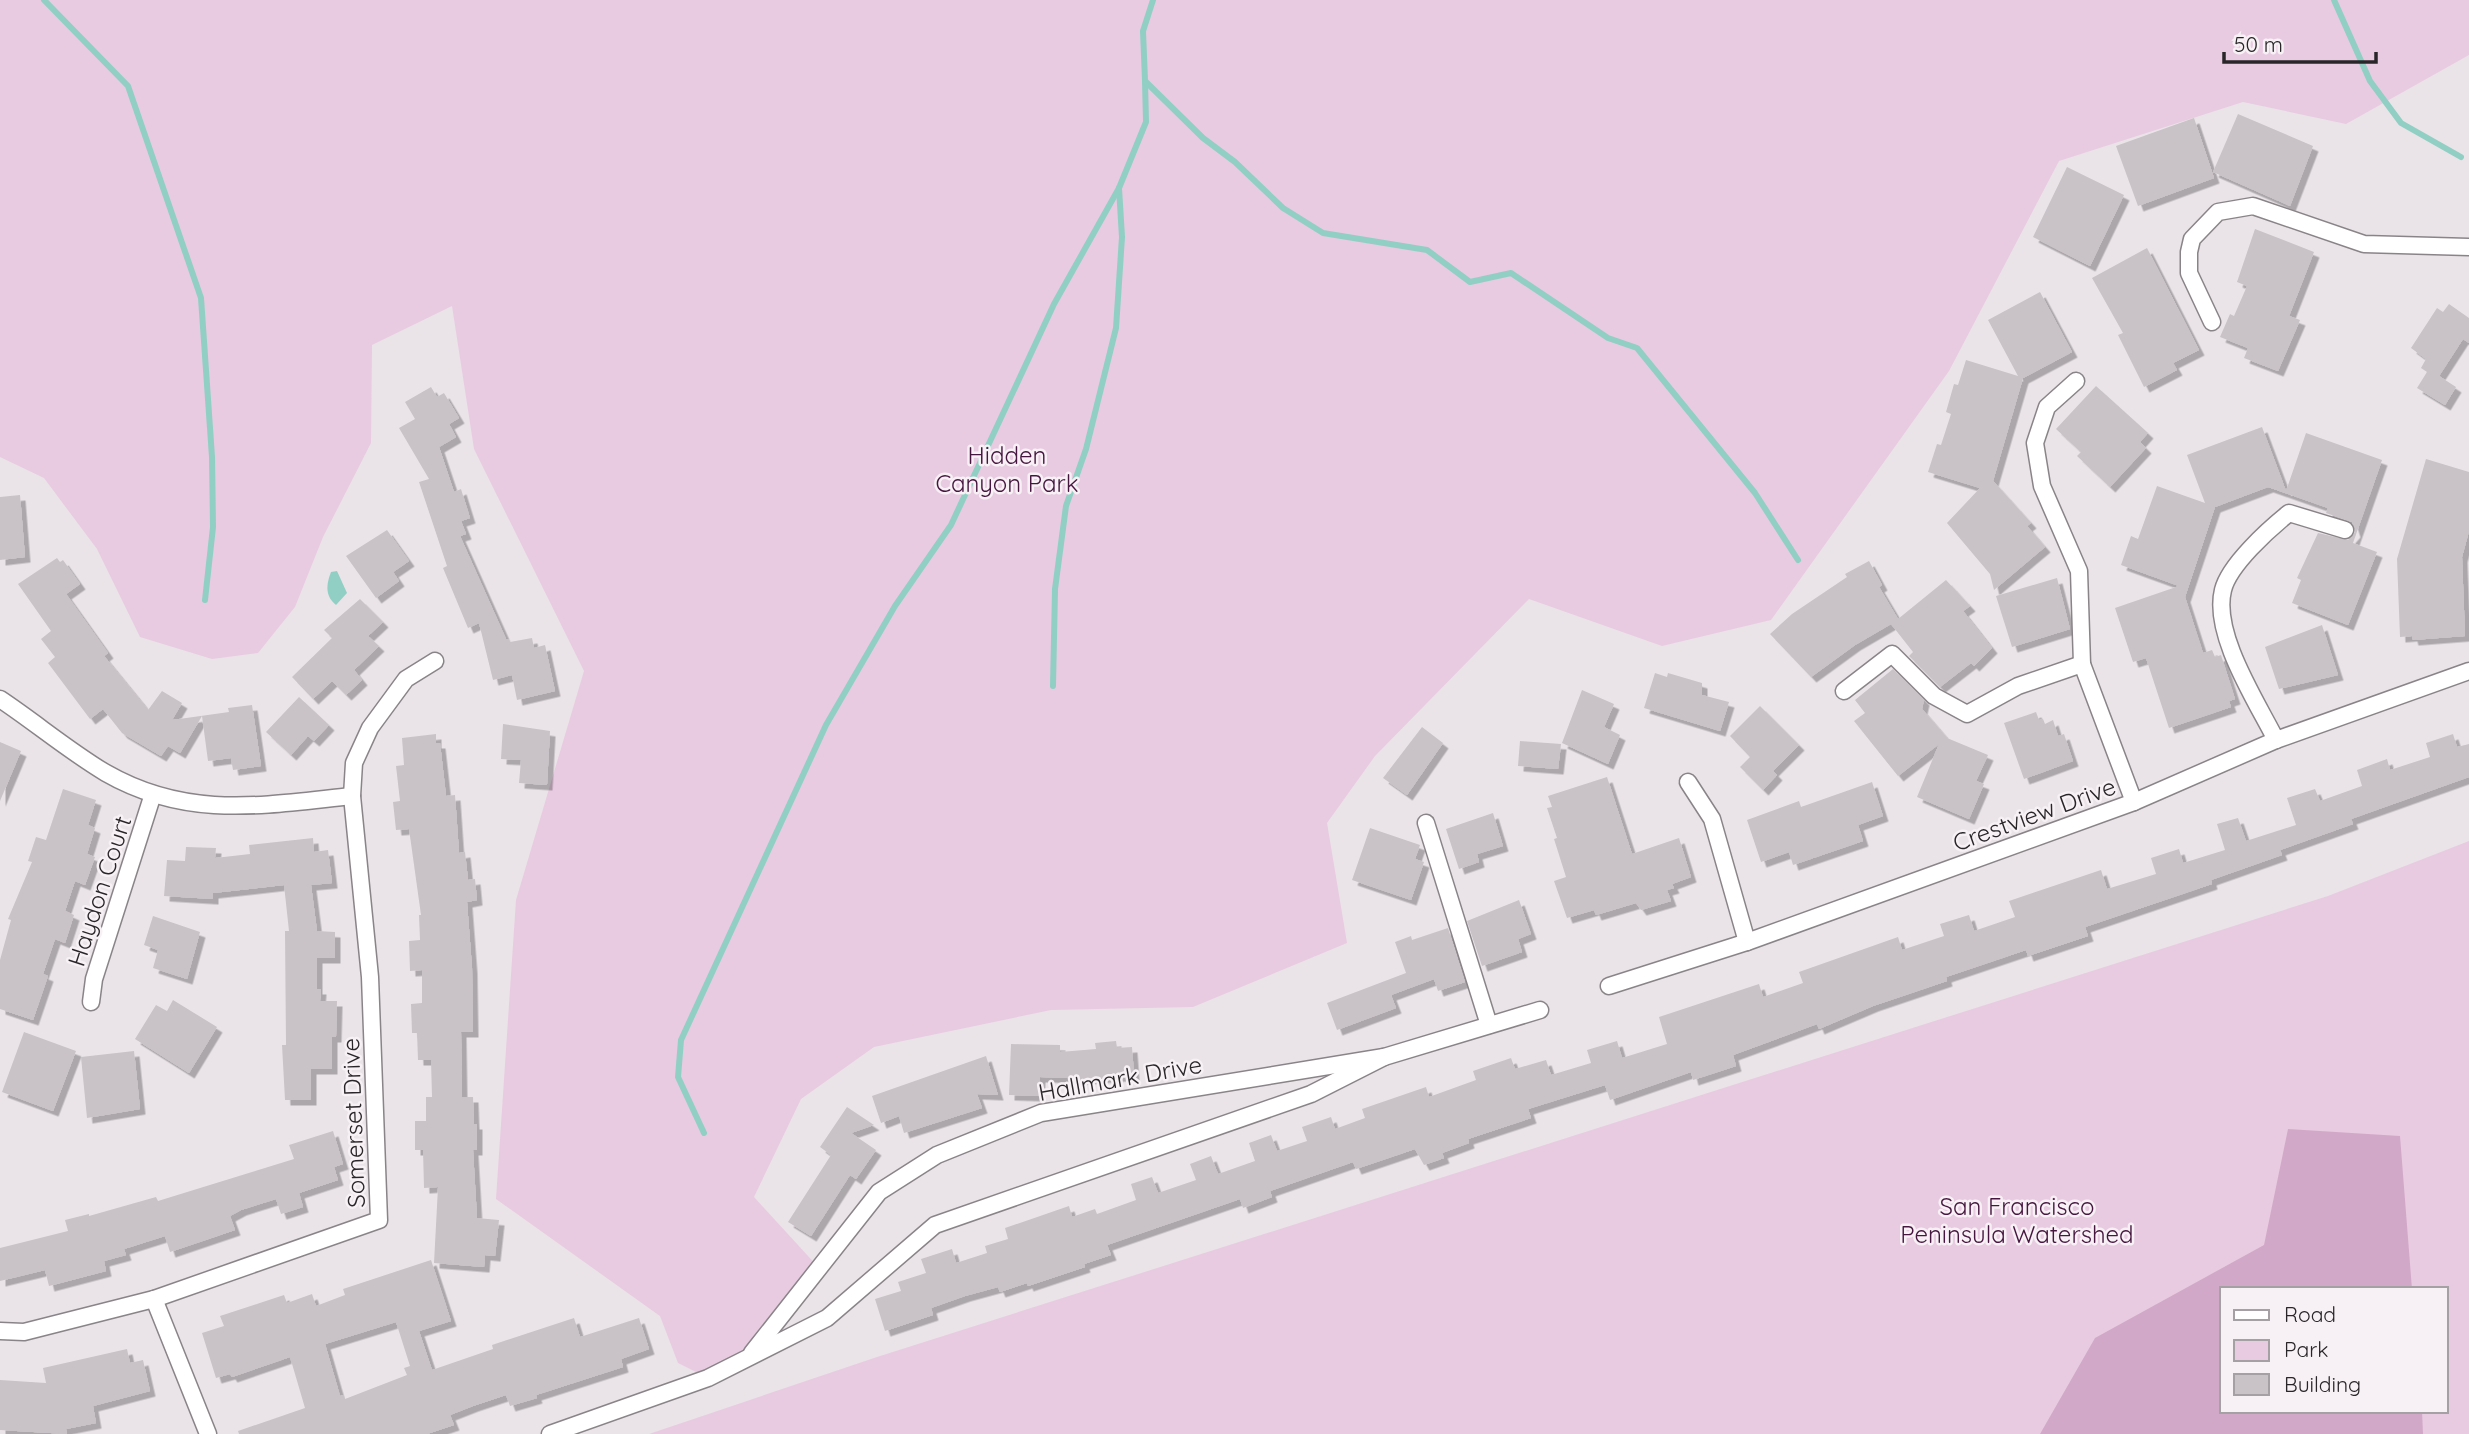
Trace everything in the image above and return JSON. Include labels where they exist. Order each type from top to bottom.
[{"type":"street","points":[[2212,322],[2189,273],[2189,252],[2192,239],[2218,212],[2253,206],[2364,244],[2469,247]]},
{"type":"street","points":[[2076,381],[2047,407],[2035,443],[2042,486],[2079,571],[2082,664],[2134,802]]},
{"type":"street","points":[[2276,740],[2231,651],[2220,606],[2223,588],[2231,571],[2289,513],[2345,530]]},
{"type":"street","points":[[1844,691],[1892,654],[1934,696],[1967,714],[2018,686],[2082,664]]},
{"type":"street","points":[[0,699],[107,773],[153,794],[185,803],[241,807],[352,796],[354,763],[370,728],[406,679],[435,661]]},
{"type":"street","name":"Crestview Drive","points":[[1609,986],[1747,942],[2134,802],[2276,740],[2469,671]]},
{"type":"street","points":[[1688,782],[1712,819],[1747,942]]},
{"type":"street","name":"Haydon Court","points":[[91,1002],[94,979],[153,794]]},
{"type":"street","name":"Somerset Drive","points":[[0,1331],[24,1332],[154,1299],[379,1220],[370,977],[352,796]]},
{"type":"street","points":[[1426,823],[1489,1025]]},
{"type":"street","name":"Hallmark Drive","points":[[750,1356],[879,1192],[937,1155],[1041,1113],[1384,1057],[1540,1010]]},
{"type":"street","name":"Hallmark Drive","points":[[550,1434],[708,1378],[827,1318],[935,1225],[1311,1094],[1384,1057]]},
{"type":"street","points":[[154,1299],[208,1434]]},
{"type":"green space","name":"Hidden Canyon Park","points":[[0,0],[2469,0],[2469,55],[2346,124],[2243,102],[2059,161],[1949,371],[1771,620],[1662,646],[1529,599],[1375,756],[1327,823],[1347,943],[1193,1007],[1051,1010],[874,1047],[801,1099],[754,1197],[819,1268],[750,1356],[708,1378],[678,1363],[660,1316],[496,1199],[516,900],[584,671],[474,449],[452,306],[372,345],[371,443],[323,537],[295,607],[258,653],[212,659],[140,637],[97,549],[44,478],[0,457]]},
{"type":"green space","name":"San Francisco Peninsula Watershed","points":[[2469,841],[2469,1434],[649,1434],[877,1357],[2328,896]]},
{"type":"shaded area","points":[[337,571],[347,593],[336,605],[328,594],[327,586],[331,572]]},
{"type":"shaded area","points":[[2288,1129],[2400,1136],[2412,1287],[2220,1287],[2220,1413],[2422,1413],[2423,1434],[2040,1434],[2095,1338],[2264,1245]]},
{"type":"building","points":[[2238,114],[2313,146],[2290,206],[2213,172]]},
{"type":"building","points":[[2194,118],[2214,178],[2138,206],[2116,146]]},
{"type":"building","points":[[2067,167],[2124,195],[2090,266],[2033,237]]},
{"type":"building","points":[[2255,229],[2314,252],[2289,316],[2300,320],[2278,371],[2244,358],[2248,348],[2220,337],[2230,314],[2234,316],[2247,286],[2237,282]]},
{"type":"building","points":[[2147,248],[2199,350],[2173,363],[2177,370],[2144,387],[2118,335],[2123,333],[2092,278]]},
{"type":"building","points":[[2040,292],[2072,352],[2023,378],[1993,481],[2031,523],[2027,526],[2045,547],[1994,590],[1990,574],[1947,523],[1980,488],[1928,472],[1937,444],[1941,445],[1951,414],[1946,412],[1954,384],[1958,385],[1966,360],[2018,376],[1988,320]]},
{"type":"building","points":[[2449,304],[2469,318],[2469,343],[2463,339],[2439,376],[2456,387],[2445,405],[2417,388],[2427,372],[2421,368],[2426,359],[2411,348],[2437,308],[2443,312]]},
{"type":"building","points":[[2096,386],[2148,433],[2140,442],[2146,448],[2110,487],[2077,456],[2081,452],[2056,429]]},
{"type":"building","points":[[431,387],[437,397],[444,393],[459,418],[449,424],[456,437],[439,447],[454,492],[461,489],[470,518],[461,521],[466,534],[460,536],[506,639],[510,642],[532,638],[534,648],[545,645],[555,691],[517,700],[512,675],[493,680],[479,623],[468,628],[443,568],[447,566],[419,482],[429,479],[399,428],[415,419],[405,402]]},
{"type":"building","points":[[2262,427],[2286,491],[2306,433],[2382,460],[2353,543],[2377,552],[2348,625],[2292,603],[2301,580],[2297,578],[2318,533],[2348,540],[2355,532],[2352,522],[2326,513],[2328,508],[2268,487],[2215,507],[2185,597],[2203,653],[2212,650],[2215,657],[2221,655],[2235,699],[2229,701],[2231,707],[2169,728],[2146,658],[2133,662],[2115,608],[2179,586],[2121,565],[2131,536],[2138,539],[2157,486],[2205,503],[2187,455]]},
{"type":"building","points":[[2426,459],[2469,472],[2469,531],[2462,557],[2465,636],[2413,640],[2412,636],[2400,637],[2397,559]]},
{"type":"building","points":[[20,495],[25,557],[0,560],[0,497]]},
{"type":"building","points":[[387,530],[409,561],[393,572],[399,581],[376,598],[346,556]]},
{"type":"building","points":[[57,558],[60,562],[63,560],[80,584],[66,594],[108,653],[104,656],[148,710],[162,691],[182,703],[172,720],[229,712],[228,708],[252,705],[261,766],[233,770],[231,758],[208,761],[202,716],[180,753],[168,746],[161,756],[122,733],[103,709],[90,719],[48,663],[55,657],[41,639],[51,631],[18,584]]},
{"type":"building","points":[[1869,561],[1882,585],[1879,587],[1898,619],[1946,580],[1970,606],[1963,611],[1992,648],[1974,666],[1971,663],[1940,687],[1909,656],[1913,652],[1891,624],[1855,645],[1811,677],[1770,634],[1792,614],[1847,577],[1845,574]]},
{"type":"building","points":[[2057,578],[2070,629],[2012,647],[1996,596]]},
{"type":"building","points":[[360,599],[383,622],[368,636],[379,646],[354,670],[362,680],[346,695],[332,681],[313,699],[292,677],[332,638],[324,630]]},
{"type":"building","points":[[2322,625],[2338,675],[2279,689],[2265,647]]},
{"type":"building","points":[[1893,669],[1924,700],[1922,709],[1947,738],[1988,755],[1976,781],[1984,784],[1969,819],[1917,797],[1939,744],[1898,776],[1854,721],[1865,713],[1855,700]]},
{"type":"building","points":[[1655,673],[1667,677],[1668,673],[1702,683],[1702,695],[1729,702],[1720,731],[1644,708]]},
{"type":"building","points":[[1582,690],[1614,704],[1604,727],[1620,735],[1608,764],[1562,743]]},
{"type":"building","points":[[299,697],[329,725],[314,741],[308,736],[291,755],[266,732]]},
{"type":"building","points":[[1760,706],[1799,745],[1773,771],[1777,775],[1763,790],[1740,767],[1750,757],[1730,736]]},
{"type":"building","points":[[2036,712],[2039,720],[2043,719],[2045,724],[2053,720],[2058,736],[2064,734],[2073,761],[2024,779],[2004,723]]},
{"type":"building","points":[[503,724],[550,731],[547,785],[519,783],[521,760],[501,759]]},
{"type":"building","points":[[1422,727],[1443,743],[1407,795],[1383,778]]},
{"type":"building","points":[[436,734],[436,743],[440,743],[446,796],[455,795],[459,853],[465,852],[468,880],[475,879],[477,900],[467,902],[473,1032],[461,1032],[462,1097],[473,1097],[474,1124],[477,1124],[477,1150],[473,1150],[477,1218],[499,1220],[495,1256],[485,1255],[484,1267],[434,1263],[438,1187],[424,1188],[423,1150],[415,1150],[415,1121],[426,1121],[426,1097],[432,1097],[431,1060],[418,1060],[417,1033],[412,1033],[411,1004],[422,1003],[422,970],[410,971],[409,941],[420,940],[421,915],[409,829],[396,830],[393,802],[400,801],[396,766],[404,765],[402,738]]},
{"type":"building","points":[[2453,734],[2457,747],[2469,744],[2469,777],[2351,819],[2353,824],[2280,850],[2282,855],[2211,880],[2212,884],[2085,927],[2088,936],[2028,956],[2026,950],[1946,977],[1947,981],[1873,1006],[1819,1029],[1817,1024],[1733,1055],[1736,1066],[1693,1080],[1691,1072],[1610,1100],[1605,1085],[1528,1109],[1531,1118],[1468,1139],[1469,1143],[1442,1153],[1444,1158],[1424,1165],[1415,1149],[1356,1169],[1353,1162],[1270,1191],[1272,1197],[1243,1208],[1240,1199],[1107,1245],[1111,1255],[1084,1264],[1085,1267],[1028,1286],[1027,1283],[1000,1292],[998,1287],[965,1296],[931,1308],[933,1315],[885,1331],[875,1299],[901,1291],[898,1282],[926,1273],[921,1259],[952,1249],[956,1263],[987,1253],[985,1246],[1008,1239],[1005,1228],[1069,1206],[1072,1217],[1095,1209],[1097,1214],[1136,1200],[1131,1184],[1152,1177],[1158,1193],[1196,1180],[1190,1164],[1211,1156],[1218,1174],[1255,1161],[1249,1143],[1271,1135],[1277,1151],[1307,1141],[1302,1127],[1331,1117],[1335,1129],[1365,1118],[1362,1109],[1426,1087],[1429,1097],[1476,1080],[1473,1071],[1511,1058],[1515,1069],[1546,1060],[1551,1075],[1591,1063],[1587,1050],[1617,1041],[1622,1058],[1667,1044],[1659,1017],[1759,984],[1763,997],[1803,983],[1799,972],[1898,937],[1902,950],[1944,936],[1940,924],[1969,915],[1974,931],[2015,917],[2009,901],[2101,870],[2107,889],[2156,874],[2151,858],[2179,849],[2183,863],[2225,850],[2217,824],[2238,818],[2246,841],[2296,825],[2287,798],[2315,789],[2320,801],[2362,786],[2357,770],[2387,759],[2390,770],[2430,757],[2426,743]]},
{"type":"building","points":[[1520,741],[1561,744],[1558,769],[1518,766]]},
{"type":"building","points":[[0,742],[21,751],[0,801]]},
{"type":"building","points":[[1607,777],[1632,854],[1679,838],[1691,877],[1672,884],[1674,888],[1667,890],[1671,901],[1641,910],[1636,903],[1596,915],[1594,910],[1567,918],[1554,881],[1566,877],[1547,808],[1552,807],[1548,796]]},
{"type":"building","points":[[1872,782],[1883,816],[1858,825],[1863,841],[1793,865],[1789,852],[1761,862],[1747,820],[1799,801],[1801,807]]},
{"type":"building","points":[[63,789],[96,800],[88,825],[95,828],[87,854],[95,857],[85,885],[75,881],[65,911],[74,915],[65,943],[55,939],[43,974],[48,976],[33,1020],[0,1009],[0,960],[11,920],[8,919],[32,862],[28,861],[36,837],[46,840]]},
{"type":"building","points":[[1493,813],[1503,846],[1477,854],[1479,862],[1459,869],[1446,829]]},
{"type":"building","points":[[1370,828],[1420,845],[1415,859],[1424,862],[1411,900],[1352,880]]},
{"type":"building","points":[[313,838],[314,852],[328,850],[332,883],[311,885],[317,931],[335,932],[335,958],[317,958],[317,989],[321,989],[320,1001],[337,1001],[336,1037],[332,1037],[332,1069],[311,1069],[311,1100],[285,1100],[282,1045],[286,1045],[285,931],[289,931],[284,885],[213,893],[213,899],[164,896],[167,860],[185,861],[186,847],[216,848],[215,858],[250,854],[249,845]]},
{"type":"building","points":[[1519,900],[1531,934],[1518,939],[1522,952],[1482,966],[1467,921]]},
{"type":"building","points":[[153,916],[200,932],[187,979],[153,968],[158,950],[144,945]]},
{"type":"building","points":[[1448,928],[1465,982],[1438,991],[1434,979],[1391,995],[1396,1008],[1337,1030],[1327,1003],[1406,973],[1395,942],[1411,936],[1412,940]]},
{"type":"building","points":[[173,1000],[217,1027],[189,1073],[135,1039],[156,1005],[167,1011]]},
{"type":"building","points":[[24,1032],[76,1051],[53,1111],[2,1092]]},
{"type":"building","points":[[1116,1041],[1117,1048],[1132,1047],[1134,1075],[1072,1080],[1040,1077],[1039,1096],[1009,1095],[1011,1044],[1060,1045],[1060,1052],[1096,1049],[1095,1043]]},
{"type":"building","points":[[134,1051],[140,1109],[87,1118],[81,1057]]},
{"type":"building","points":[[986,1056],[998,1095],[977,1094],[982,1108],[904,1133],[899,1116],[881,1123],[872,1096]]},
{"type":"building","points":[[847,1107],[874,1125],[851,1133],[876,1150],[856,1179],[850,1175],[811,1236],[788,1222],[831,1155],[820,1147]]},
{"type":"building","points":[[333,1131],[343,1164],[334,1167],[338,1180],[299,1193],[303,1207],[281,1214],[276,1199],[230,1216],[235,1230],[170,1252],[165,1236],[124,1249],[126,1255],[104,1261],[106,1271],[49,1286],[45,1270],[0,1281],[0,1248],[68,1231],[65,1220],[156,1197],[158,1201],[294,1159],[289,1145]]},
{"type":"building","points":[[431,1260],[451,1321],[419,1331],[432,1370],[493,1349],[492,1345],[574,1318],[580,1337],[639,1318],[649,1349],[621,1359],[623,1367],[536,1395],[537,1398],[510,1406],[506,1395],[473,1406],[450,1415],[454,1425],[427,1434],[239,1434],[238,1431],[305,1408],[290,1357],[232,1377],[230,1374],[216,1378],[202,1333],[224,1326],[220,1316],[284,1295],[287,1303],[312,1294],[316,1306],[345,1295],[343,1289]],"holes":[[[396,1322],[410,1366],[404,1368],[407,1375],[345,1399],[344,1395],[340,1396],[325,1344]]]},
{"type":"building","points":[[127,1349],[130,1363],[143,1360],[150,1391],[93,1406],[96,1423],[66,1429],[67,1434],[0,1430],[0,1380],[46,1383],[43,1368]]},
{"type":"waterway","points":[[44,0],[128,86],[201,298],[212,457],[213,527],[205,600]]},
{"type":"waterway","points":[[1153,0],[1143,31],[1145,81],[1203,138],[1235,162],[1283,208],[1323,233],[1427,250],[1470,282],[1511,273],[1608,338],[1637,348],[1755,493],[1798,560]]},
{"type":"waterway","points":[[2334,0],[2370,81],[2401,123],[2461,157]]},
{"type":"waterway","points":[[704,1133],[678,1077],[681,1040],[826,725],[895,606],[951,525],[1054,304],[1119,188],[1146,122],[1145,81]]},
{"type":"waterway","points":[[1053,686],[1055,589],[1066,506],[1086,449],[1116,328],[1122,237],[1119,188]]}]
